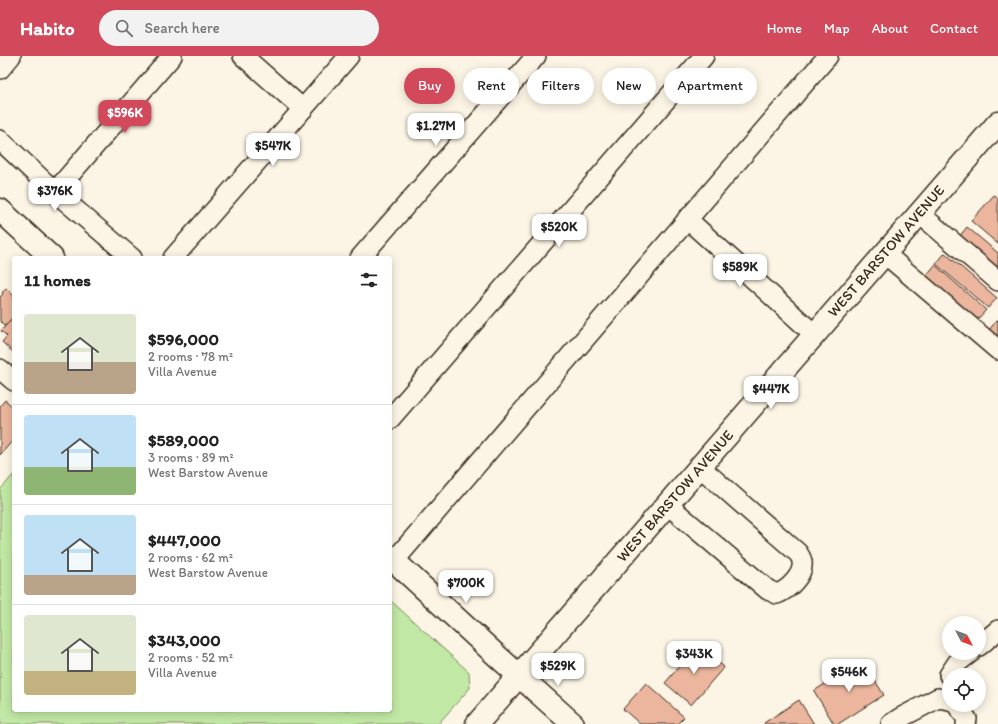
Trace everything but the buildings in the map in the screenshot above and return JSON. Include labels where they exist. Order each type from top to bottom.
[{"type":"main road","name":"WEST BARSTOW AVENUE","points":[[477,724],[998,123]]},
{"type":"main road","points":[[0,210],[50,256]]},
{"type":"main road","points":[[392,559],[519,676],[574,724]]},
{"type":"street","points":[[0,69],[11,56]]},
{"type":"street","points":[[55,192],[172,56]]},
{"type":"street","points":[[243,56],[303,109]]},
{"type":"street","points":[[175,256],[349,56]]},
{"type":"street","points":[[362,256],[536,56]]},
{"type":"street","points":[[392,417],[704,56]]},
{"type":"street","points":[[392,559],[828,56]]},
{"type":"street","points":[[0,140],[55,192],[130,256]]},
{"type":"street","points":[[919,213],[998,281]]},
{"type":"street","points":[[688,219],[814,334]]},
{"type":"street","points":[[884,253],[998,350]]},
{"type":"street","points":[[668,505],[768,590],[777,594],[784,591],[802,571],[802,561],[798,553],[700,468]]},
{"type":"street","points":[[986,640],[998,630]]},
{"type":"street","points":[[954,668],[961,660]]},
{"type":"street","points":[[891,724],[900,718],[942,700]]},
{"type":"street","points":[[962,712],[967,719],[966,724]]},
{"type":"green space","points":[[12,476],[12,712],[392,712],[392,602],[469,672],[470,688],[438,724],[0,724],[0,490]]}]
